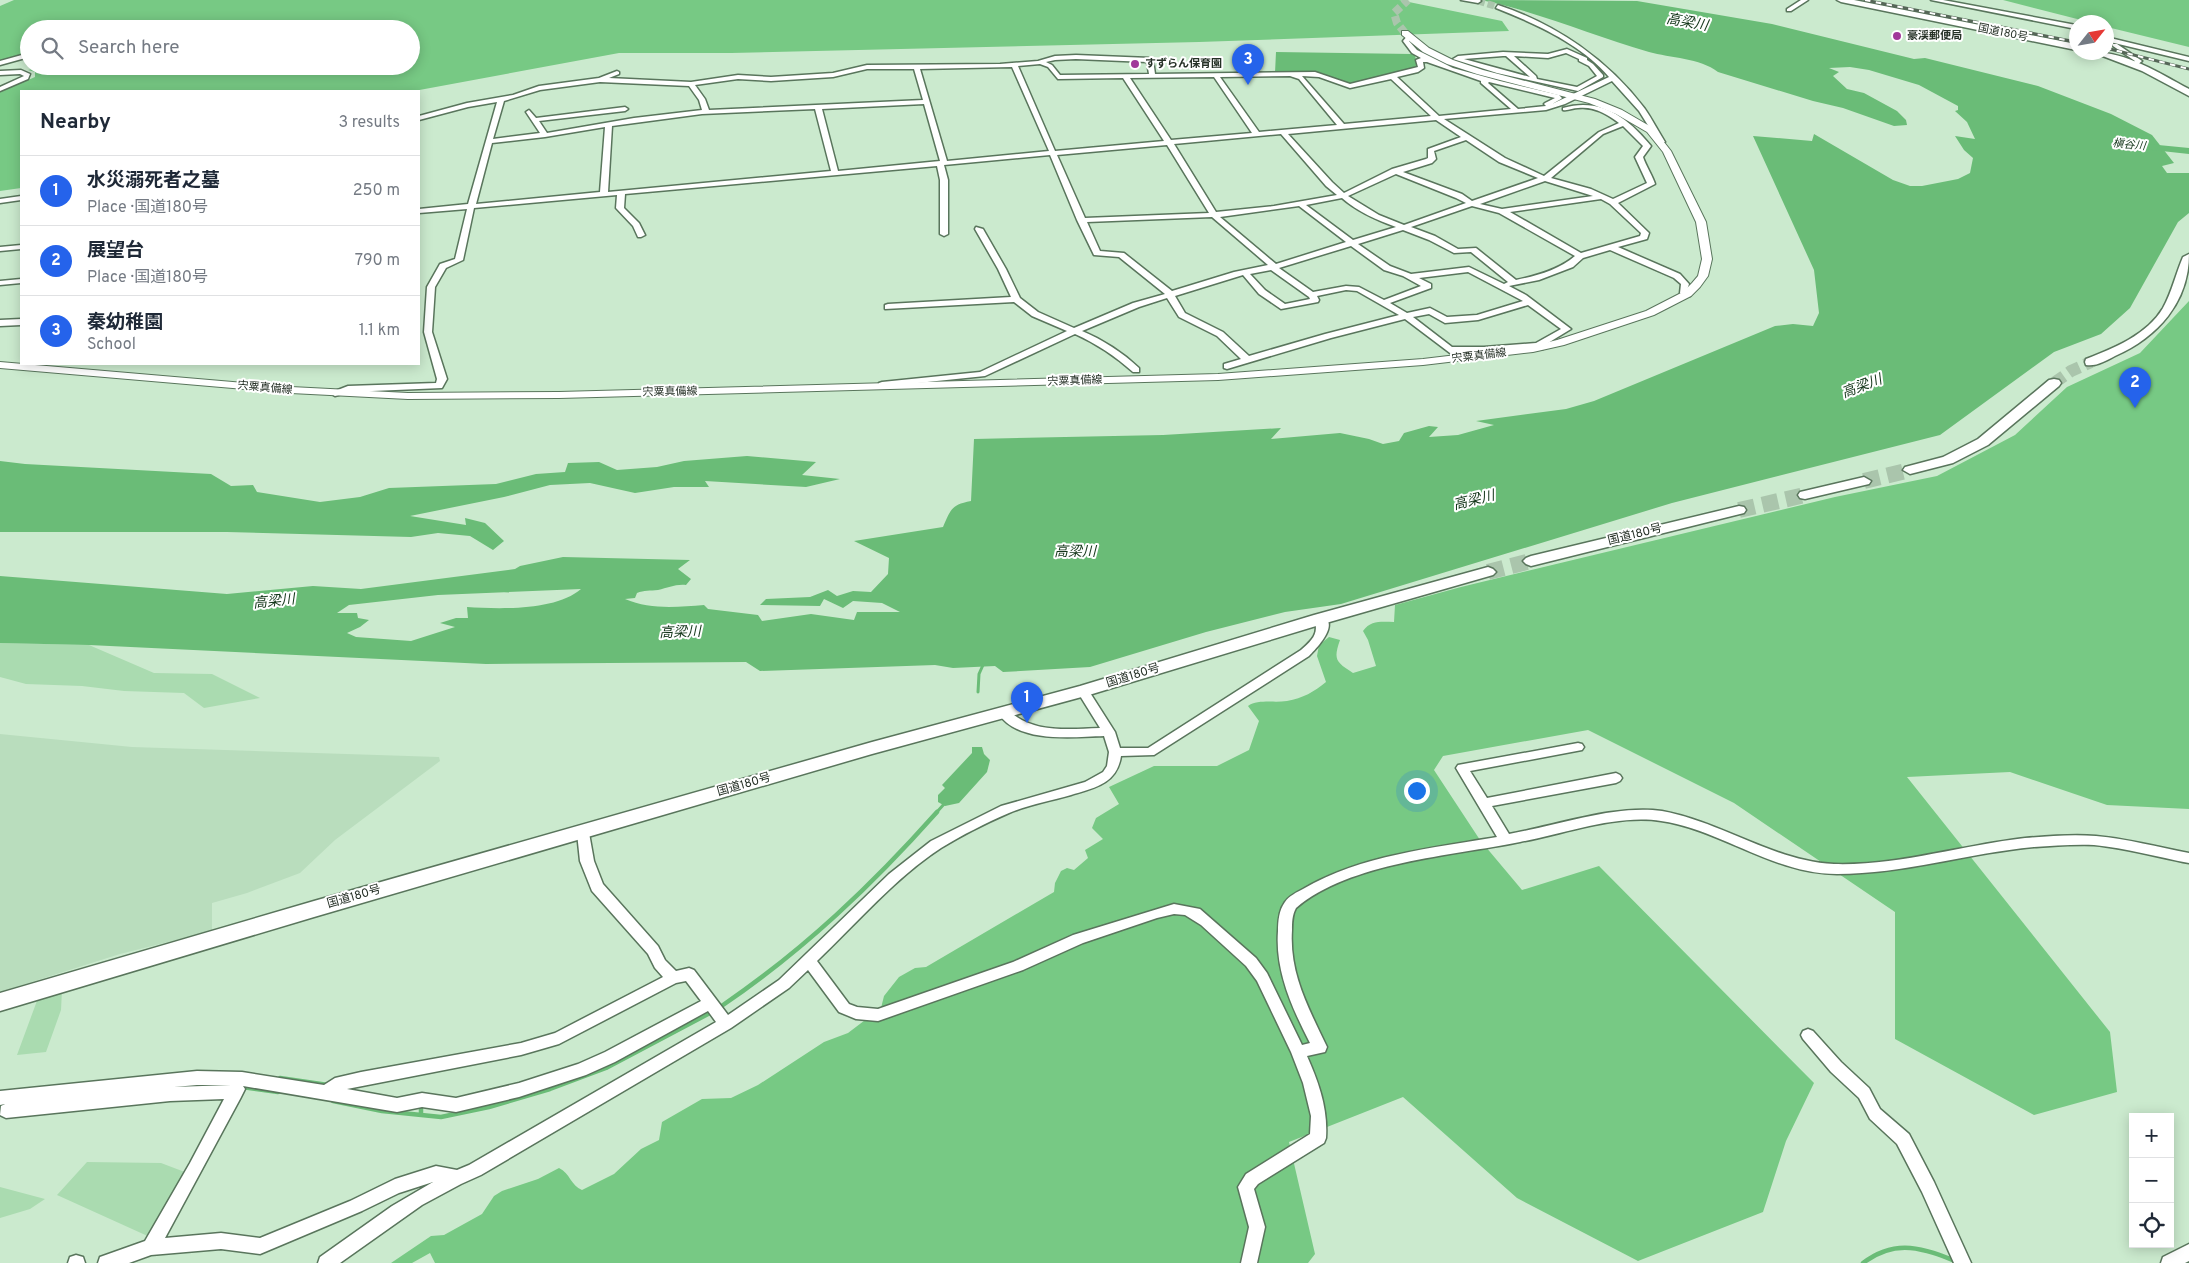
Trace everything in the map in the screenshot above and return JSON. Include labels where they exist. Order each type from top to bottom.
[{"type":"highway","name":"国道180号","points":[[1841,0],[2069,47]]},
{"type":"highway","points":[[2114,58],[2160,76],[2189,93]]},
{"type":"highway","points":[[2091,362],[2122,349],[2159,322],[2168,308],[2189,257]]},
{"type":"highway","points":[[1910,470],[1948,460],[1983,442],[2054,383]]},
{"type":"highway","points":[[1805,495],[1864,481]]},
{"type":"highway","name":"国道180号","points":[[1535,560],[1739,510]]},
{"type":"highway","name":"国道180号","points":[[0,1002],[314,908],[583,833],[872,748],[1083,691],[1320,619],[1488,572]]},
{"type":"main road","name":"宍粟真備線","points":[[0,365],[335,393],[512,396],[1285,374],[1474,358],[1539,346],[1650,313],[1687,294],[1703,276],[1707,260],[1701,222],[1695,206],[1664,147],[1650,130],[1637,121],[1578,96],[1456,64],[1426,50],[1406,35]]},
{"type":"street","points":[[1464,0],[1478,2]]},
{"type":"street","points":[[1789,10],[1805,0]]},
{"type":"street","points":[[1934,0],[2069,26]]},
{"type":"street","points":[[1596,61],[1543,32],[1504,14],[1500,11],[1500,8],[1549,31],[1583,50],[1596,61],[1642,110],[1664,147]]},
{"type":"street","points":[[1406,35],[1408,45],[1432,60],[1465,74],[1559,98],[1549,104],[1516,110]]},
{"type":"street","points":[[2114,42],[2189,58]]},
{"type":"street","points":[[2114,45],[2139,61],[2134,65]]},
{"type":"street","points":[[1446,59],[1507,54],[1548,56],[1567,51],[1596,61]]},
{"type":"street","points":[[1507,54],[1534,77],[1534,80]]},
{"type":"street","points":[[0,63],[20,57]]},
{"type":"street","points":[[420,118],[462,106],[521,95],[540,88],[600,80],[691,84],[738,77],[759,79],[812,77],[841,74],[867,67],[1014,65],[1042,63],[1055,58],[1076,57],[1150,60],[1152,76]]},
{"type":"street","points":[[1456,59],[1499,72],[1578,89],[1601,76],[1591,65],[1581,60]]},
{"type":"street","points":[[1042,63],[1050,66],[1058,77],[1319,74],[1342,85],[1350,86],[1416,71],[1421,68],[1420,60],[1432,60]]},
{"type":"street","points":[[1014,65],[1097,254],[1121,255],[1169,294],[1182,315],[1220,334],[1248,360]]},
{"type":"street","points":[[916,66],[942,163],[944,180],[944,234]]},
{"type":"street","points":[[0,72],[20,72]]},
{"type":"street","points":[[600,80],[617,73]]},
{"type":"street","points":[[0,89],[26,78],[28,75]]},
{"type":"street","points":[[1291,75],[1301,78],[1342,127]]},
{"type":"street","points":[[1125,76],[1169,142],[1214,216],[1274,267],[1304,291],[1312,295],[1315,300],[1284,307],[1262,292],[1245,272]]},
{"type":"street","points":[[1216,76],[1257,135]]},
{"type":"street","points":[[1394,77],[1437,118],[1502,160],[1531,174],[1603,197],[1613,202],[1646,235],[1642,238],[1580,256],[1570,265],[1536,278],[1504,285]]},
{"type":"street","points":[[420,211],[1555,106],[1613,78]]},
{"type":"street","points":[[1489,80],[1484,82],[1516,110],[1558,111],[1584,104],[1608,113],[1625,123],[1647,146],[1639,156],[1645,173],[1651,180],[1651,184],[1613,202]]},
{"type":"street","points":[[691,84],[694,92],[702,98],[706,112]]},
{"type":"street","points":[[335,393],[348,389],[439,386],[442,379],[428,332],[431,288],[443,266],[459,260],[464,232],[473,206],[501,99]]},
{"type":"street","points":[[490,140],[545,135],[634,120],[706,112],[926,102]]},
{"type":"street","points":[[818,108],[835,173]]},
{"type":"street","points":[[534,120],[625,109]]},
{"type":"street","points":[[529,112],[545,135]]},
{"type":"street","points":[[870,387],[891,383],[982,374],[1136,305],[1245,272],[1274,267],[1472,204],[1546,178],[1601,133],[1625,123]]},
{"type":"street","points":[[604,194],[609,125]]},
{"type":"street","points":[[1283,132],[1329,184],[1343,196],[1376,217],[1404,227],[1457,251],[1476,251],[1515,283]]},
{"type":"street","points":[[1082,220],[1214,216],[1343,196],[1395,171],[1429,161],[1432,159],[1430,150],[1467,137]]},
{"type":"street","points":[[1395,171],[1459,196],[1472,204],[1502,212],[1580,256]]},
{"type":"street","points":[[621,192],[620,208],[636,225],[641,235]]},
{"type":"street","points":[[1502,212],[1603,197]]},
{"type":"street","points":[[0,201],[20,198]]},
{"type":"street","points":[[1300,203],[1317,218],[1387,268],[1411,276],[1428,286],[1384,302]]},
{"type":"street","points":[[979,229],[1002,269],[1016,299],[1036,314],[1077,330],[1112,350],[1136,370]]},
{"type":"street","points":[[0,249],[20,247]]},
{"type":"street","points":[[1611,247],[1677,276],[1685,284],[1683,291],[1687,294]]},
{"type":"street","points":[[1312,295],[1350,288],[1359,289],[1406,316],[1450,350],[1484,350],[1539,346],[1567,329],[1504,285],[1469,269],[1411,276]]},
{"type":"street","points":[[0,283],[20,281]]},
{"type":"street","points":[[888,307],[1016,299]]},
{"type":"street","points":[[1228,366],[1343,332],[1406,316],[1430,311],[1445,320],[1478,317],[1528,302]]},
{"type":"street","points":[[0,323],[20,322]]},
{"type":"street","points":[[1116,752],[1150,752],[1305,652],[1321,638],[1323,625],[1320,619]]},
{"type":"street","points":[[326,1263],[425,1195],[457,1177],[475,1170],[726,1024],[784,984],[894,878],[936,845],[980,821],[1006,810],[1099,781],[1113,767],[1116,752],[1109,732],[1083,691]]},
{"type":"street","points":[[1004,713],[1009,720],[1040,731],[1109,732]]},
{"type":"street","points":[[1506,840],[1462,768],[1578,747]]},
{"type":"street","points":[[1486,806],[1484,803],[1616,778]]},
{"type":"street","points":[[1298,1052],[1320,1047],[1295,994],[1286,968],[1282,943],[1286,914],[1291,904],[1326,882],[1364,870],[1434,853],[1642,815],[1660,816],[1700,826],[1791,862],[1816,868],[1836,869],[1896,865],[2020,844],[2085,840],[2189,858]]},
{"type":"street","points":[[583,833],[587,861],[597,887],[653,950],[660,964],[673,978]]},
{"type":"street","points":[[809,960],[844,1008],[856,1014],[878,1015],[1018,966],[1078,939],[1157,913],[1174,909],[1195,913],[1251,962],[1262,977],[1311,1081],[1320,1121],[1318,1138],[1252,1179],[1246,1187],[1257,1227],[1249,1263]]},
{"type":"street","points":[[330,1089],[361,1079],[521,1050],[559,1038],[673,978],[689,974],[726,1024]]},
{"type":"street","points":[[3,1104],[220,1092],[238,1087],[330,1089],[398,1105],[422,1100],[456,1105],[550,1081],[581,1070],[610,1057],[710,1003]]},
{"type":"street","points":[[1808,1034],[1836,1066],[1864,1093],[1875,1114],[1903,1139],[1963,1262]]},
{"type":"street","points":[[151,1248],[196,1168],[238,1087]]},
{"type":"street","points":[[106,1263],[151,1248],[221,1241],[260,1246],[356,1206],[395,1187],[436,1173],[457,1177]]},
{"type":"street","points":[[2169,1263],[2189,1252]]},
{"type":"shaded area","points":[[14,0],[1399,0],[1502,21],[1509,31],[1199,42],[731,53],[619,53],[419,90],[20,90],[20,188],[0,191],[0,92],[35,77],[35,75],[420,75],[420,20],[20,20],[20,55],[0,61],[0,6]]},
{"type":"shaded area","points":[[2003,0],[2189,0],[2189,47],[2114,29],[2114,15],[2069,15],[2069,17]]},
{"type":"shaded area","points":[[2189,301],[2189,809],[2107,805],[2010,772],[1907,777],[2110,1032],[2117,1092],[2034,1115],[1895,1039],[1895,912],[1734,803],[1588,730],[1443,756],[1434,770],[1480,840],[1522,890],[1599,866],[1814,1083],[1786,1141],[1763,1212],[1638,1261],[1517,1198],[1403,1097],[1289,1142],[1315,1254],[1308,1263],[435,1263],[430,1253],[412,1263],[391,1263],[431,1236],[444,1235],[482,1214],[494,1196],[502,1191],[538,1179],[559,1168],[566,1173],[575,1186],[582,1190],[614,1174],[641,1149],[659,1140],[662,1122],[702,1099],[731,1098],[758,1085],[824,1042],[848,1033],[881,1008],[884,996],[899,977],[915,968],[926,967],[1054,892],[1055,883],[1061,871],[1067,868],[1074,870],[1088,858],[1085,850],[1103,839],[1092,828],[1096,818],[1119,804],[1109,787],[1154,766],[1217,766],[1249,750],[1259,721],[1248,706],[1261,702],[1287,701],[1298,698],[1313,692],[1326,682],[1317,656],[1319,645],[1329,637],[1340,640],[1337,652],[1338,660],[1353,673],[1376,666],[1368,640],[1363,631],[1373,623],[1394,622],[1395,605],[1461,587],[1835,497],[1937,476],[2015,435],[2067,387],[2140,353]]},
{"type":"shaded area","points":[[0,643],[89,645],[154,673],[212,674],[260,698],[204,708],[184,693],[26,684],[0,677]]},
{"type":"shaded area","points":[[0,734],[132,747],[439,757],[440,761],[335,840],[300,873],[247,893],[212,903],[212,931],[120,954],[0,992]]},
{"type":"shaded area","points":[[62,990],[61,1010],[46,1052],[17,1055],[38,998]]},
{"type":"shaded area","points":[[87,1162],[161,1163],[190,1174],[152,1238],[57,1195]]},
{"type":"shaded area","points":[[0,1187],[45,1199],[30,1209],[0,1218]]},
{"type":"water","name":"高梁川","points":[[1481,0],[1637,1],[1772,24],[1914,59],[1925,58],[2038,86],[2111,114],[2152,135],[2174,163],[2162,166],[2167,173],[2189,173],[2189,213],[2178,222],[2130,308],[2101,334],[2054,352],[1940,435],[1672,503],[1341,604],[1285,612],[1206,632],[1090,667],[1003,672],[995,666],[953,668],[935,665],[760,671],[746,662],[486,664],[89,645],[0,643],[0,576],[227,594],[313,586],[361,589],[515,569],[520,566],[563,557],[690,560],[678,569],[691,579],[686,585],[642,591],[637,593],[635,598],[625,599],[654,606],[704,605],[708,609],[758,615],[762,621],[811,614],[854,620],[857,612],[900,612],[882,603],[853,601],[843,608],[824,599],[820,606],[760,605],[766,599],[810,597],[828,590],[837,596],[853,591],[871,592],[888,574],[889,558],[854,541],[943,527],[955,506],[971,501],[974,439],[1163,435],[1281,428],[1271,439],[1340,433],[1383,444],[1399,441],[1404,433],[1429,426],[1438,427],[1429,437],[1458,435],[1494,425],[1476,421],[1566,409],[1594,401],[1775,326],[1793,324],[1813,326],[1819,313],[1814,270],[1753,136],[1812,141],[1814,134],[1893,180],[1910,186],[1922,186],[1958,179],[1970,173],[1973,158],[1964,150],[1955,136],[1975,139],[1967,122],[1955,111],[1958,110],[1958,106],[1919,85],[1869,70],[1850,67],[1829,68],[1839,72],[1833,76],[1847,89],[1864,93],[1897,111],[1906,120],[1907,125],[1894,126],[1843,108],[1813,101],[1718,72],[1703,64],[1649,52],[1503,5]],"holes":[[[581,589],[570,596],[542,605],[527,607],[467,607],[468,618],[456,618],[440,623],[455,627],[411,641],[356,637],[347,633],[369,620],[358,618],[357,613],[337,613],[349,605],[438,595]]]},
{"type":"water","points":[[1276,52],[1412,54],[1415,55],[1417,69],[1351,85],[1344,84],[1322,73],[1275,73]]},
{"type":"water","points":[[747,456],[816,462],[802,475],[840,479],[806,487],[705,481],[709,487],[674,487],[635,493],[590,483],[550,485],[504,497],[410,516],[466,525],[465,518],[485,523],[504,541],[493,550],[470,536],[438,533],[411,537],[227,532],[0,532],[0,461],[211,474],[231,486],[253,485],[257,492],[320,502],[360,497],[389,488],[496,484],[536,474],[565,472],[568,463],[599,462],[617,470],[657,467],[684,461]]},
{"type":"water","points":[[972,747],[982,747],[984,754],[990,760],[987,772],[959,803],[945,806],[938,802],[938,795],[945,788],[942,785],[972,753]]},
{"type":"waterway","name":"槇谷川","points":[[2138,146],[2189,151]]},
{"type":"waterway","points":[[978,692],[979,674],[983,665]]},
{"type":"waterway","points":[[936,813],[945,803]]},
{"type":"waterway","points":[[723,1005],[810,939],[888,865],[937,812]]},
{"type":"waterway","points":[[421,1115],[441,1117],[489,1107],[550,1089],[606,1068],[708,1014]]},
{"type":"waterway","points":[[280,1078],[328,1085]]},
{"type":"waterway","points":[[242,1087],[278,1092]]},
{"type":"waterway","points":[[333,1101],[382,1111],[421,1115]]},
{"type":"waterway","points":[[421,1108],[421,1115]]},
{"type":"waterway","points":[[1863,1263],[1875,1255],[1899,1248],[1923,1250],[1960,1263]]},
{"type":"tunnel","points":[[1405,33],[1397,23],[1394,13],[1408,0]]},
{"type":"tunnel","points":[[1478,1],[1498,7]]},
{"type":"tunnel","points":[[2054,383],[2071,371],[2091,362]]},
{"type":"tunnel","points":[[1864,481],[1910,470]]},
{"type":"tunnel","points":[[1739,510],[1805,495]]},
{"type":"tunnel","points":[[1488,572],[1531,561]]},
{"type":"railway","points":[[1865,0],[2069,41]]},
{"type":"railway","points":[[2114,50],[2189,69]]},
{"type":"place","name":"豪渓郵便局","points":[[1897,36]]},
{"type":"place","name":"すずらん保育園","points":[[1135,64]]},
{"type":"place","name":"秦幼稚園","points":[[1248,85]]},
{"type":"place","name":"展望台","points":[[2135,408]]},
{"type":"place","name":"水災溺死者之墓","points":[[1027,723]]}]
